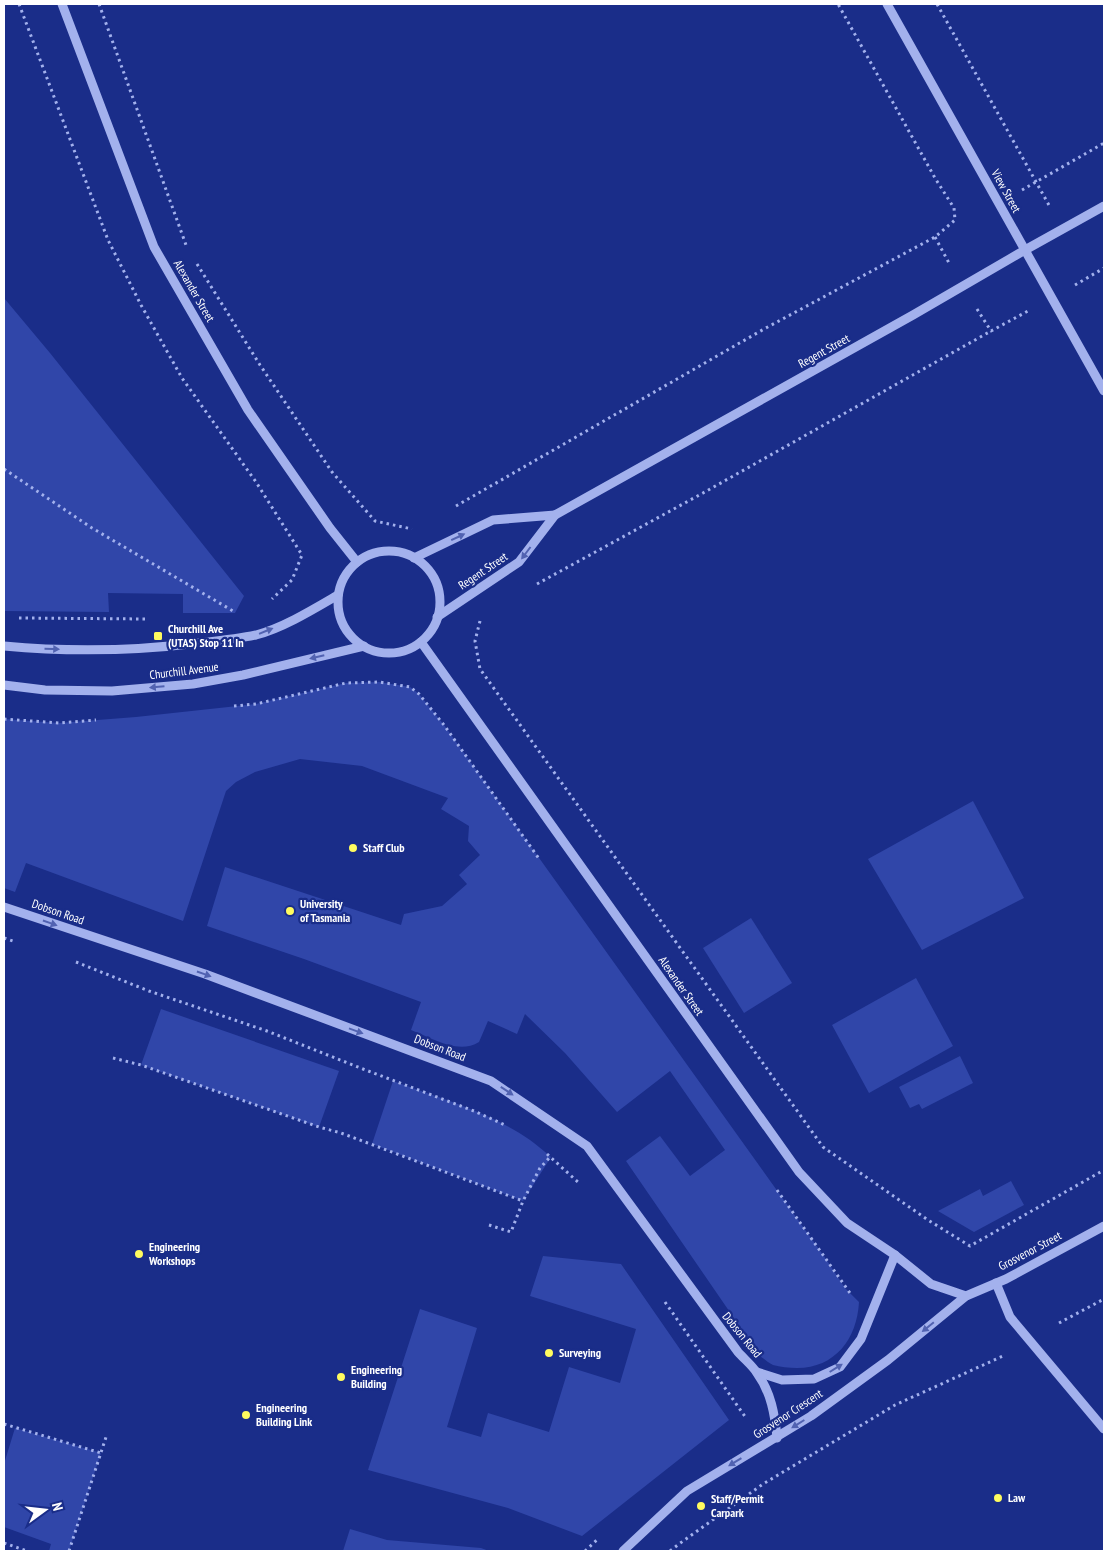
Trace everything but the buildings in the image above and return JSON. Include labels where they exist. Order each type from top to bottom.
[{"type":"street","name":"Alexander Street","points":[[62,4],[154,247],[248,410],[330,528],[357,562]]},
{"type":"street","name":"View Street","points":[[887,4],[1104,391]]},
{"type":"street","name":"Regent Street","points":[[437,617],[519,562],[555,515],[1104,206]]},
{"type":"street","name":"Regent Street","points":[[414,558],[493,520],[555,515]]},
{"type":"street","points":[[385,551],[400,552],[414,558],[433,577],[438,589],[437,617],[431,631],[421,642],[408,649],[393,653],[378,652],[352,638],[344,625],[339,610],[338,595],[341,582],[357,562],[370,554],[385,551]]},
{"type":"street","points":[[4,646],[112,651],[164,647],[256,635],[293,620],[338,595]]},
{"type":"street","name":"Alexander Street","points":[[421,642],[799,1172],[847,1223],[895,1255],[931,1284],[966,1296]]},
{"type":"street","name":"Churchill Avenue","points":[[4,685],[45,690],[112,691],[194,684],[364,646]]},
{"type":"street","name":"Dobson Road","points":[[4,907],[205,974],[492,1081],[570,1134],[587,1146],[738,1352],[757,1372],[767,1390],[775,1416],[777,1438]]},
{"type":"street","name":"Grosvenor Street","points":[[966,1296],[996,1283],[1104,1226]]},
{"type":"street","name":"Dobson Road","points":[[757,1372],[782,1380],[798,1380],[814,1379],[840,1368],[860,1339],[895,1255]]},
{"type":"street","points":[[996,1283],[1010,1317],[1104,1429]]},
{"type":"street","name":"Grosvenor Crescent","points":[[623,1551],[688,1491],[811,1416],[888,1360],[966,1296]]},
{"type":"path","points":[[99,4],[187,246]]},
{"type":"path","points":[[453,507],[764,329],[935,237],[954,220],[954,208],[838,4]]},
{"type":"path","points":[[937,4],[1062,229]]},
{"type":"path","points":[[999,203],[1104,143]]},
{"type":"path","points":[[197,263],[260,365],[332,472],[375,521],[419,530]]},
{"type":"path","points":[[576,564],[991,331]]},
{"type":"path","points":[[4,469],[92,528],[240,615]]},
{"type":"path","points":[[269,602],[292,580],[302,555]]},
{"type":"path","points":[[485,615],[479,622],[475,641],[480,669],[823,1147],[928,1220],[970,1246],[1104,1170]]},
{"type":"path","points":[[13,618],[147,619]]},
{"type":"path","points":[[228,707],[256,704],[346,683],[379,682],[410,687],[419,694],[444,725],[542,862]]},
{"type":"path","points":[[4,719],[59,723],[97,720]]},
{"type":"path","points":[[4,938],[21,944]]},
{"type":"path","points":[[70,960],[150,991],[267,1030],[474,1111],[508,1127]]},
{"type":"path","points":[[113,1058],[141,1065],[320,1127],[341,1132],[523,1201]]},
{"type":"path","points":[[489,1225],[511,1232],[523,1201],[540,1168],[570,1134]]},
{"type":"path","points":[[544,1151],[581,1185]]},
{"type":"path","points":[[776,1190],[852,1295]]},
{"type":"path","points":[[1059,1322],[1104,1299]]},
{"type":"path","points":[[664,1300],[783,1471]]},
{"type":"path","points":[[670,1551],[783,1471],[896,1405],[1003,1356]]},
{"type":"path","points":[[4,1424],[100,1453]]},
{"type":"path","points":[[69,1551],[107,1434]]},
{"type":"path","points":[[4,1543],[27,1551]]},
{"type":"shaded area","points":[[4,298],[244,596],[235,613],[183,613],[183,594],[108,593],[109,612],[4,611]]},
{"type":"shaded area","points":[[379,682],[410,687],[419,694],[444,725],[845,1288],[859,1302],[854,1328],[849,1339],[833,1357],[810,1367],[797,1368],[773,1365],[760,1356],[626,1161],[660,1136],[690,1176],[725,1150],[670,1071],[617,1112],[565,1053],[525,1014],[517,1034],[488,1021],[479,1042],[471,1046],[462,1047],[445,1044],[411,1030],[421,1002],[207,926],[225,867],[401,925],[404,914],[442,906],[467,884],[459,875],[480,855],[468,841],[469,826],[441,809],[448,798],[362,766],[300,759],[255,772],[236,782],[226,791],[183,921],[26,863],[15,892],[4,888],[4,719],[59,723],[136,717],[256,704],[346,683]]},
{"type":"shaded area","points":[[973,801],[1024,898],[922,950],[868,859]]},
{"type":"shaded area","points":[[751,918],[792,983],[744,1013],[703,948]]},
{"type":"shaded area","points":[[916,978],[953,1046],[869,1093],[832,1025]]},
{"type":"shaded area","points":[[161,1009],[339,1071],[319,1127],[141,1065]]},
{"type":"shaded area","points":[[960,1056],[973,1083],[922,1109],[919,1104],[910,1108],[899,1087]]},
{"type":"shaded area","points":[[393,1081],[464,1106],[499,1122],[530,1140],[551,1157],[523,1201],[372,1144]]},
{"type":"shaded area","points":[[1011,1181],[1024,1205],[974,1232],[938,1211],[980,1189],[983,1196]]},
{"type":"shaded area","points":[[543,1256],[621,1264],[729,1420],[582,1536],[508,1508],[368,1470],[420,1309],[477,1328],[447,1427],[481,1437],[488,1413],[549,1432],[569,1367],[620,1383],[636,1329],[530,1296]]},
{"type":"shaded area","points":[[15,1428],[101,1453],[69,1551],[49,1551],[51,1544],[4,1527],[4,1464]]},
{"type":"shaded area","points":[[350,1529],[387,1540],[481,1548],[489,1551],[343,1551]]},
{"type":"place","name":"Churchill Ave (UTAS) Stop 11 In","points":[[158,636]]},
{"type":"place","name":"Staff Club","points":[[353,848]]},
{"type":"place","name":"University of Tasmania","points":[[290,911]]},
{"type":"place","name":"Engineering Workshops","points":[[139,1254]]},
{"type":"place","name":"Surveying","points":[[549,1353]]},
{"type":"place","name":"Engineering Building","points":[[341,1377]]},
{"type":"place","name":"Engineering Building Link","points":[[246,1415]]},
{"type":"place","name":"Law","points":[[998,1498]]},
{"type":"place","name":"Staff/Permit Carpark","points":[[701,1506]]}]
